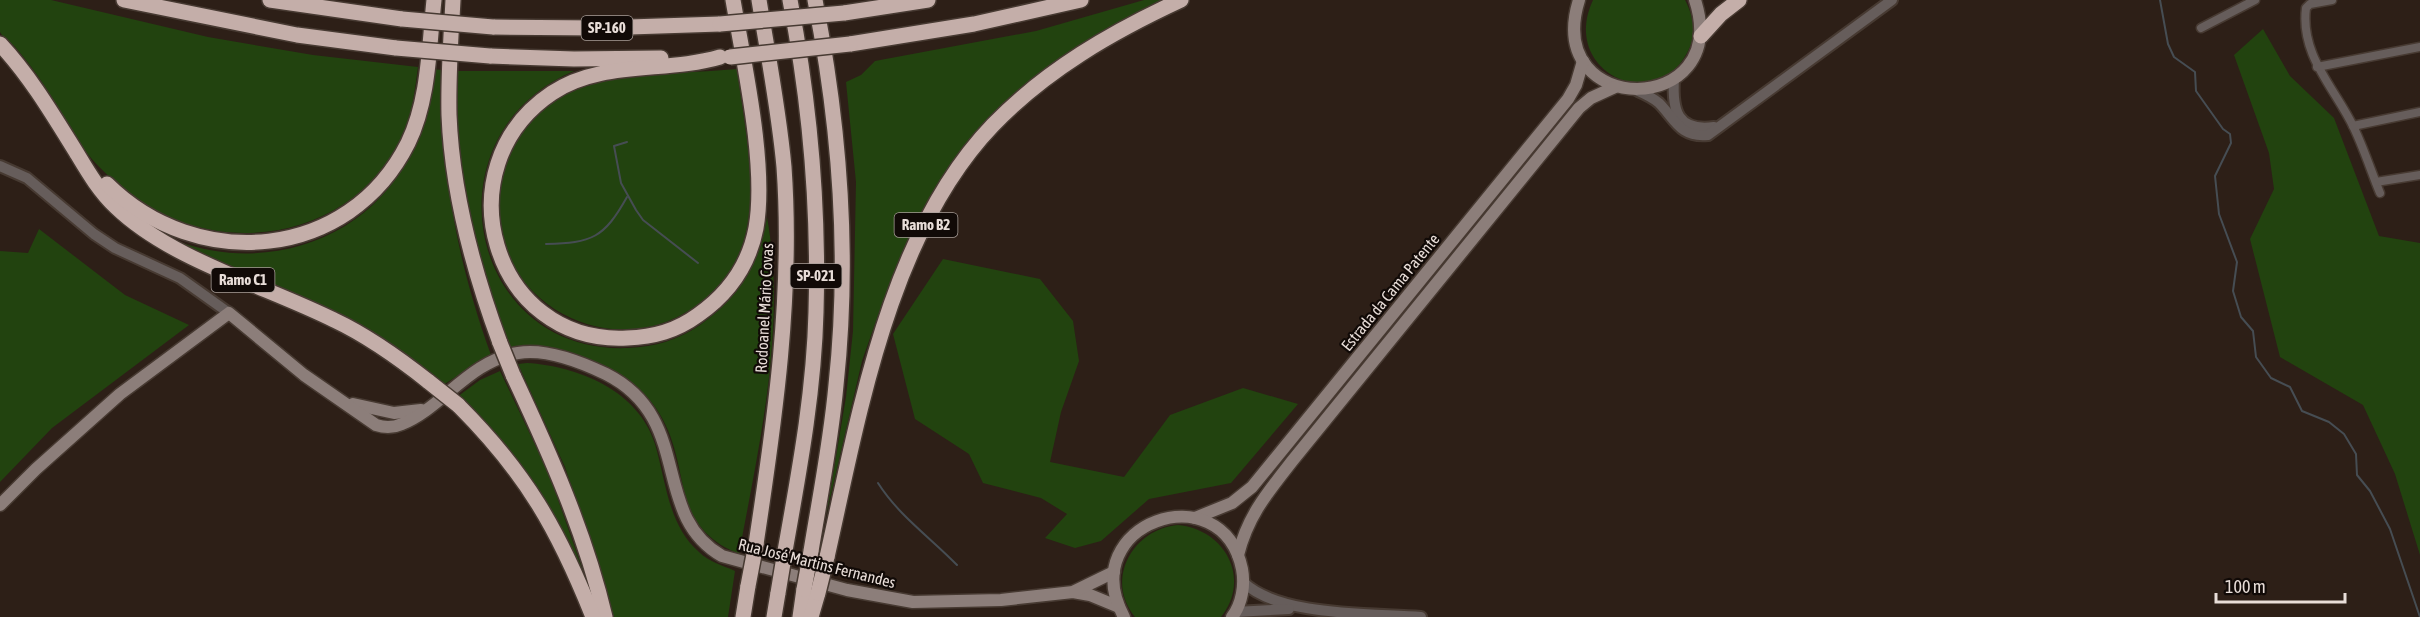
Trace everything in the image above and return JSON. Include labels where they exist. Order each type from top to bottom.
[{"type":"highway","points":[[124,0],[297,35],[396,48],[490,56],[574,59],[725,57],[850,44],[974,24],[1081,0]]},
{"type":"highway","name":"SP-160","points":[[270,0],[402,19],[493,27],[598,28],[720,24],[843,13],[928,0]]},
{"type":"highway","points":[[0,44],[34,88],[77,154],[119,195],[144,214],[197,237],[228,242],[266,242],[316,229],[367,198],[392,169],[407,145],[421,102],[434,0]]},
{"type":"highway","points":[[453,0],[449,116],[454,169],[481,293],[513,375],[566,490],[594,572],[605,617]]},
{"type":"highway","points":[[725,57],[693,64],[618,71],[577,80],[538,104],[508,139],[494,173],[490,216],[493,235],[501,260],[511,277],[524,294],[549,317],[596,337],[617,339],[664,333],[704,311],[730,285],[742,268],[756,230],[757,172],[753,121],[733,0]]},
{"type":"highway","name":"Rodoanel Mário Covas","points":[[743,617],[756,544],[781,357],[786,221],[777,106],[759,0]]},
{"type":"highway","name":"SP-021","points":[[774,617],[807,422],[816,313],[810,130],[802,61],[790,0]]},
{"type":"highway","points":[[800,617],[811,591],[811,551],[836,385],[842,262],[838,144],[830,76],[815,0]]},
{"type":"highway","name":"Ramo B2","points":[[811,617],[811,591],[827,556],[849,460],[891,301],[908,260],[956,171],[992,126],[1068,61],[1111,35],[1181,0]]},
{"type":"highway","points":[[1701,36],[1721,14],[1739,0]]},
{"type":"highway","name":"Ramo C1","points":[[77,154],[93,180],[116,208],[154,237],[223,271],[335,320],[365,337],[458,405],[510,462],[532,491],[571,563],[593,617]]},
{"type":"main road","points":[[1579,0],[1574,18],[1575,40],[1583,61],[1597,76],[1616,87],[1638,91],[1657,88],[1674,79],[1691,60],[1701,36],[1701,16],[1695,0]]},
{"type":"main road","name":"Estrada da Cama Patente","points":[[1195,518],[1232,503],[1252,487],[1568,99],[1583,61]]},
{"type":"main road","name":"Estrada da Cama Patente","points":[[1238,555],[1243,534],[1255,510],[1293,460],[1579,108],[1591,98],[1616,87]]},
{"type":"main road","points":[[0,505],[36,469],[120,394],[204,335],[229,313]]},
{"type":"main road","name":"Rua José Martins Fernandes","points":[[229,313],[304,375],[383,427],[401,425],[474,372],[510,355],[536,352],[573,361],[616,380],[645,405],[661,430],[678,497],[689,522],[705,544],[722,556],[862,594],[913,602],[1000,600],[1073,592],[1090,595],[1121,612]]},
{"type":"main road","name":"Rua José Martins Fernandes","points":[[342,401],[378,411],[399,413],[428,407]]},
{"type":"main road","points":[[383,427],[387,420],[399,413]]},
{"type":"main road","points":[[1121,612],[1114,590],[1114,572],[1123,546],[1142,527],[1167,517],[1195,518],[1221,532],[1238,555],[1243,582],[1233,615]]},
{"type":"main road","name":"Rua José Martins Fernandes","points":[[1073,592],[1114,572]]},
{"type":"street","points":[[1638,91],[1659,103],[1672,121],[1686,132],[1708,135],[1892,0]]},
{"type":"street","points":[[2201,28],[2255,0]]},
{"type":"street","points":[[2332,0],[2307,6],[2305,12],[2309,48],[2317,68],[2353,126],[2380,193]]},
{"type":"street","points":[[2317,68],[2420,46]]},
{"type":"street","points":[[1674,79],[1673,97],[1679,116],[1696,128],[1720,126]]},
{"type":"street","points":[[2353,126],[2420,112]]},
{"type":"street","name":"Rua José Martins Fernandes","points":[[0,166],[27,178],[115,248],[180,278],[229,313]]},
{"type":"street","points":[[2376,182],[2420,175]]},
{"type":"street","points":[[1243,582],[1262,597],[1295,608]]},
{"type":"street","points":[[1233,615],[1295,608],[1421,617]]},
{"type":"green space","points":[[0,0],[51,0],[208,37],[313,55],[418,67],[410,114],[405,129],[386,164],[360,192],[330,212],[295,226],[259,233],[221,232],[184,223],[141,202],[112,180],[95,163],[77,139],[51,95],[16,48],[0,32]]},
{"type":"green space","points":[[1144,0],[1172,0],[1101,35],[957,157],[929,200],[882,304],[862,361],[826,516],[846,397],[853,331],[856,182],[846,82],[861,75],[875,61],[1036,31]]},
{"type":"green space","points":[[1593,0],[1685,0],[1693,24],[1693,37],[1689,49],[1674,70],[1656,81],[1636,83],[1616,77],[1600,65],[1589,48],[1586,26]]},
{"type":"green space","points":[[2263,29],[2290,76],[2334,118],[2379,236],[2420,243],[2420,555],[2395,474],[2363,405],[2280,357],[2250,239],[2274,189],[2269,153],[2234,55]]},
{"type":"green space","points":[[430,69],[443,70],[445,144],[453,215],[468,284],[491,355],[443,385],[327,310],[211,260],[180,242],[213,251],[246,253],[280,250],[312,242],[342,228],[369,208],[392,184],[410,154],[420,123]]},
{"type":"green space","points":[[737,69],[750,169],[750,209],[742,247],[733,265],[707,297],[669,321],[629,329],[590,325],[554,308],[525,283],[505,249],[498,209],[506,164],[523,131],[531,122],[560,98],[590,85],[653,74]]},
{"type":"green space","points":[[455,71],[574,71],[527,101],[497,142],[483,188],[484,236],[501,280],[531,317],[573,341],[628,348],[638,347],[675,339],[700,325],[726,303],[746,278],[759,249],[767,217],[774,301],[772,344],[762,429],[739,554],[717,542],[702,528],[692,512],[671,438],[662,418],[642,392],[626,378],[586,358],[554,349],[508,348],[483,273],[467,204],[458,138]]},
{"type":"green space","points":[[39,229],[125,295],[189,325],[52,428],[0,482],[0,251],[28,253]]},
{"type":"green space","points":[[943,259],[1040,279],[1073,321],[1079,361],[1061,412],[1050,462],[1124,477],[1170,415],[1243,388],[1298,404],[1231,483],[1149,499],[1101,541],[1075,548],[1045,538],[1067,514],[1041,498],[983,483],[969,454],[915,419],[893,334]]},
{"type":"green space","points":[[527,363],[566,369],[586,376],[621,396],[635,409],[647,425],[655,444],[674,516],[681,529],[703,555],[735,571],[728,617],[610,617],[590,541],[565,467],[518,364]]},
{"type":"green space","points":[[500,371],[549,474],[587,582],[562,530],[532,482],[497,438],[457,397],[480,380]]},
{"type":"green space","points":[[1178,525],[1208,536],[1220,546],[1233,572],[1234,587],[1230,602],[1221,617],[1135,617],[1126,602],[1122,587],[1123,572],[1128,558],[1136,546],[1148,536]]},
{"type":"waterway","points":[[2160,0],[2168,44],[2174,57],[2195,72],[2196,91],[2223,129],[2230,134],[2231,143],[2215,176],[2219,214],[2237,262],[2233,291],[2241,317],[2253,331],[2256,357],[2271,378],[2290,387],[2302,411],[2329,422],[2344,434],[2356,454],[2357,475],[2370,491],[2390,529],[2420,617]]},
{"type":"waterway","points":[[627,142],[614,146],[621,183],[636,210],[643,220],[698,263]]},
{"type":"waterway","points":[[546,244],[586,240],[595,235],[611,222],[627,197]]},
{"type":"waterway","points":[[878,483],[905,516],[957,565]]}]
